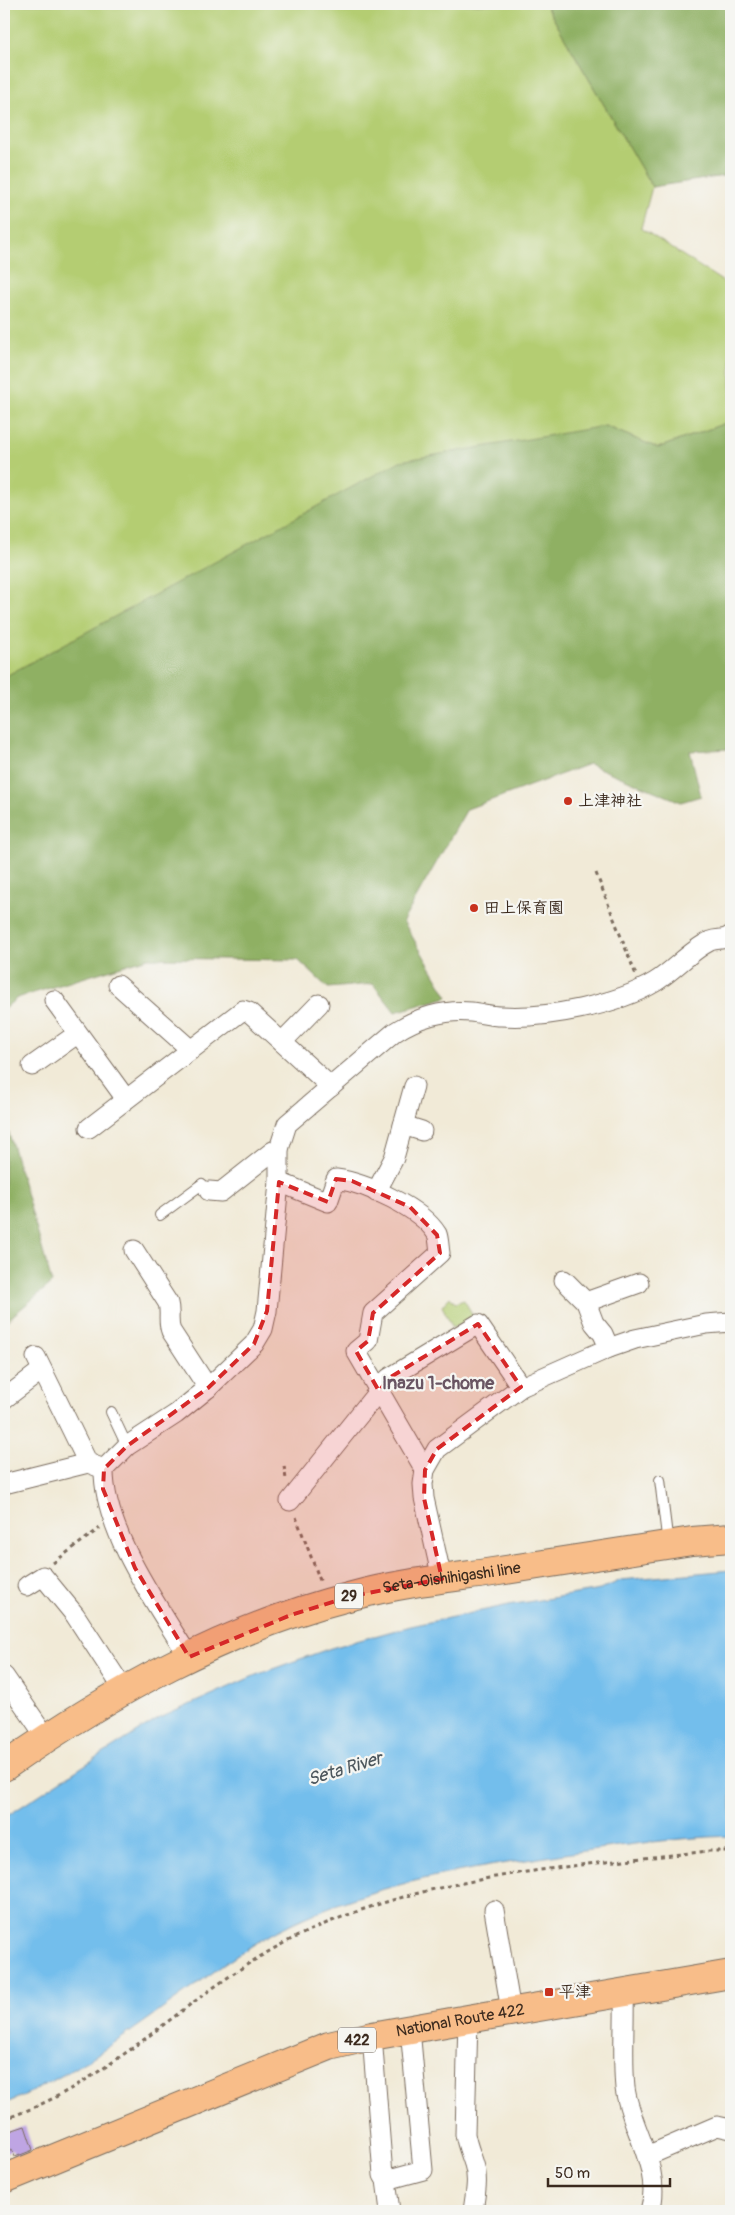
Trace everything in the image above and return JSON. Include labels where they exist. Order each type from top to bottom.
[{"type":"main road","name":"Seta-Oishihigashi line","points":[[4,1767],[46,1737],[124,1690],[188,1657],[261,1626],[328,1603],[384,1588],[668,1545],[731,1538]]},
{"type":"main road","name":"National Route 422","points":[[4,2179],[329,2046],[410,2029],[731,1974]]},
{"type":"street","points":[[4,1484],[96,1466],[176,1414],[208,1388],[254,1344],[263,1329],[267,1311],[279,1182],[280,1149],[287,1124],[395,1032],[411,1022],[437,1015],[468,1011],[501,1016],[564,1012],[641,990],[711,941],[730,940]]},
{"type":"street","points":[[118,985],[190,1050]]},
{"type":"street","points":[[54,1000],[126,1099]]},
{"type":"street","points":[[282,1042],[319,1004]]},
{"type":"street","points":[[89,1128],[243,1010],[249,1012],[331,1086]]},
{"type":"street","points":[[32,1066],[77,1034]]},
{"type":"street","points":[[376,1192],[394,1158],[414,1086]]},
{"type":"street","points":[[403,1125],[422,1131]]},
{"type":"street","points":[[209,1191],[221,1192],[273,1151],[280,1149]]},
{"type":"street","points":[[279,1182],[328,1202],[336,1179],[352,1181],[410,1207],[437,1235],[440,1253],[373,1313],[368,1341],[356,1351],[426,1470]]},
{"type":"street","points":[[134,1250],[168,1303],[170,1309],[168,1324],[171,1331],[208,1388]]},
{"type":"street","points":[[564,1280],[586,1302],[594,1323],[603,1334],[609,1348]]},
{"type":"street","points":[[586,1302],[639,1283]]},
{"type":"street","points":[[442,1579],[424,1498],[423,1484],[426,1470],[437,1449],[521,1387],[609,1348],[635,1339],[706,1324],[731,1322]]},
{"type":"street","points":[[290,1501],[389,1378],[478,1324],[521,1387]]},
{"type":"street","points":[[4,1399],[39,1363],[96,1466],[113,1519],[135,1568],[188,1657]]},
{"type":"street","points":[[27,1586],[43,1576],[75,1615],[124,1690]]},
{"type":"street","points":[[4,1676],[46,1737]]},
{"type":"street","points":[[494,1910],[511,2011]]},
{"type":"street","points":[[624,1991],[625,2088],[632,2116],[647,2156],[651,2182],[650,2211]]},
{"type":"street","points":[[468,2019],[465,2134],[467,2151],[474,2164],[477,2177],[473,2211]]},
{"type":"street","points":[[386,2180],[423,2170],[410,2029]]},
{"type":"street","points":[[372,2036],[383,2175],[386,2180],[390,2211]]},
{"type":"street","points":[[647,2156],[717,2126],[731,2129]]},
{"type":"lane","points":[[160,1215],[202,1184],[209,1191]]},
{"type":"lane","points":[[111,1412],[127,1446]]},
{"type":"lane","points":[[660,1480],[668,1545]]},
{"type":"path","points":[[596,873],[641,990]]},
{"type":"path","points":[[284,1466],[290,1501],[328,1603]]},
{"type":"path","points":[[43,1576],[44,1570],[113,1519]]},
{"type":"path","points":[[4,2120],[62,2094],[114,2060],[248,1963],[288,1940],[360,1910],[414,1894],[514,1873],[709,1851],[731,1851]]},
{"type":"highlighted area","points":[[336,1179],[352,1181],[410,1207],[437,1235],[440,1253],[373,1313],[368,1341],[356,1351],[379,1391],[389,1378],[478,1324],[521,1387],[437,1449],[425,1470],[424,1498],[442,1579],[352,1596],[291,1615],[189,1657],[135,1568],[103,1489],[104,1469],[127,1446],[208,1388],[254,1344],[267,1311],[279,1182],[328,1202]]},
{"type":"green space","points":[[4,4],[545,4],[652,187],[641,228],[731,287],[731,421],[658,448],[605,426],[4,677]]},
{"type":"green space","points":[[545,4],[731,4],[731,175],[652,187]]},
{"type":"green space","points":[[731,421],[731,749],[690,751],[701,796],[681,802],[589,764],[467,809],[403,921],[448,997],[395,1012],[373,984],[328,988],[298,960],[148,958],[17,998],[4,1009],[4,677],[400,461],[605,426],[658,448]]},
{"type":"green space","points":[[4,1116],[52,1283],[4,1323]]},
{"type":"green space","points":[[450,1297],[455,1303],[464,1300],[474,1317],[453,1328],[442,1306]]},
{"type":"water","name":"Seta River","points":[[731,1570],[731,1836],[638,1844],[476,1868],[407,1883],[340,1903],[307,1916],[263,1939],[230,1960],[98,2054],[52,2081],[4,2104],[4,1818],[160,1718],[256,1675],[331,1648],[411,1626],[509,1605],[600,1590],[621,1580]]},
{"type":"building","points":[[25,2126],[33,2150],[15,2157],[12,2149],[4,2153],[4,2133]]},
{"type":"place","name":"上津神社","points":[[568,801]]},
{"type":"place","name":"田上保育園","points":[[474,908]]},
{"type":"place","name":"平津","points":[[549,1992]]},
{"type":"district","name":"Inazu 1-chome","points":[[438,1383]]}]
